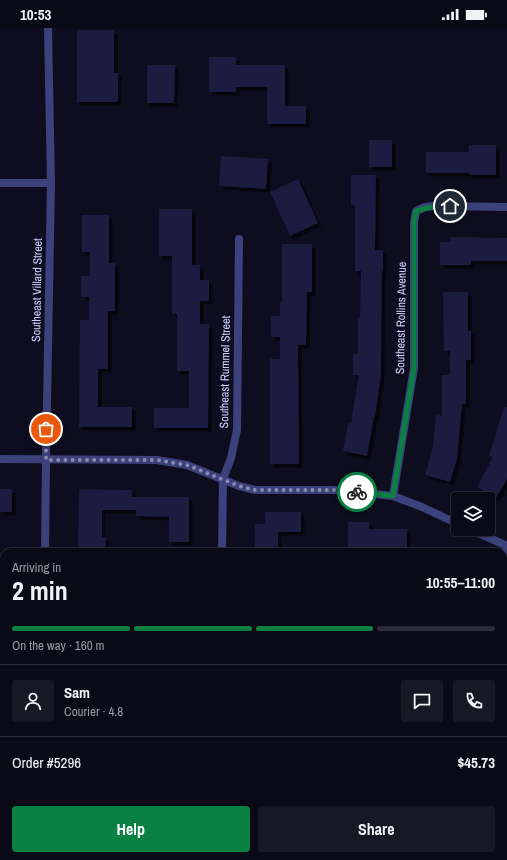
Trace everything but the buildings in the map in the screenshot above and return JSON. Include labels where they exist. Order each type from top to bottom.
[{"type":"street","name":"Southeast Villard Street","points":[[45,548],[51,183],[48,28]]},
{"type":"street","points":[[0,183],[51,183]]},
{"type":"street","name":"Southeast Rollins Avenue","points":[[393,496],[414,368],[414,222],[416,211],[425,207],[435,206],[507,207]]},
{"type":"street","name":"Southeast Rummel Street","points":[[222,548],[223,479],[231,458],[237,430],[239,239]]},
{"type":"street","points":[[0,459],[157,460],[187,465],[239,486],[255,490],[335,490],[393,496],[422,507],[451,521]]},
{"type":"street","points":[[484,536],[507,548]]},
{"type":"way so far","points":[[46,429],[46,460],[157,460],[187,465],[239,486],[255,490],[335,490],[357,492]]},
{"type":"route","points":[[357,492],[393,496],[414,368],[414,222],[416,211],[425,207],[450,206]]}]
